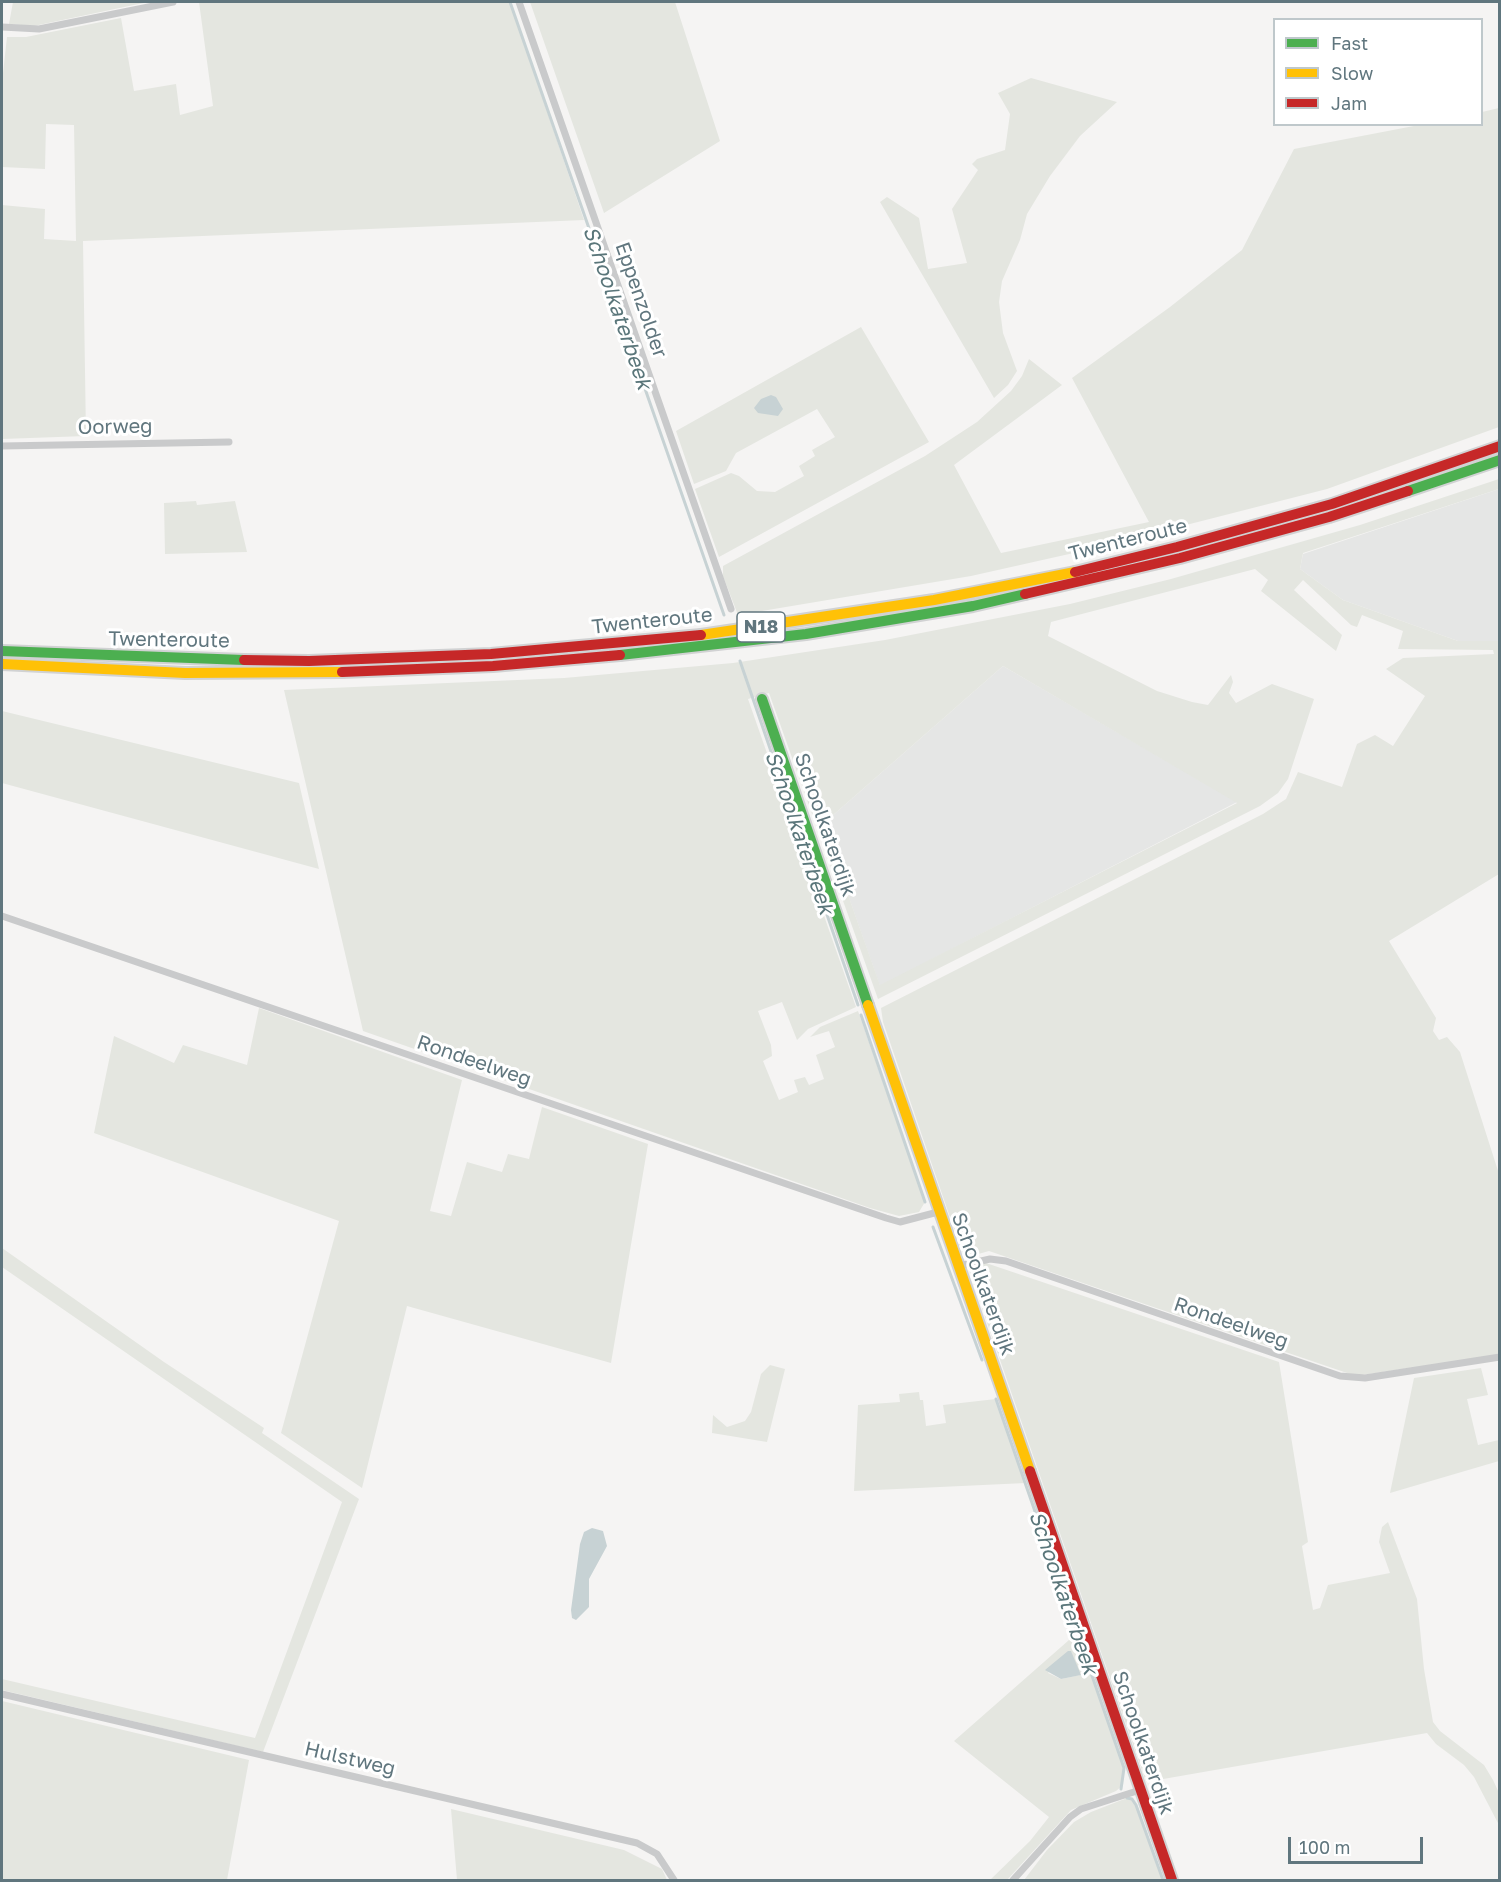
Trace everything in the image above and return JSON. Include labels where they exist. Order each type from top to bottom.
[{"type":"main road","name":"Twenteroute","points":[[2,651],[111,657],[332,660],[491,654],[671,639],[782,625],[934,600],[1061,575],[1177,547],[1332,504],[1500,446]]},
{"type":"main road","name":"Twenteroute","points":[[2,664],[174,672],[310,673],[504,665],[674,651],[806,634],[973,606],[1180,558],[1329,517],[1500,460]]},
{"type":"main road","name":"Schoolkaterdijk","points":[[762,699],[1172,1881]]},
{"type":"street","points":[[2,27],[39,29],[173,2]]},
{"type":"street","name":"Eppenzolder","points":[[519,2],[731,609]]},
{"type":"street","name":"Oorweg","points":[[2,446],[229,442]]},
{"type":"street","name":"Rondeelweg","points":[[2,915],[886,1218],[900,1222],[939,1212]]},
{"type":"street","name":"Rondeelweg","points":[[959,1266],[990,1259],[1006,1261],[1340,1376],[1365,1378],[1500,1358]]},
{"type":"street","name":"Hulstweg","points":[[2,1694],[637,1843],[657,1854],[674,1881]]},
{"type":"street","points":[[1013,1881],[1062,1823],[1075,1813],[1140,1790]]},
{"type":"shaded area","points":[[13,2],[148,2],[34,26],[9,24]]},
{"type":"shaded area","points":[[199,2],[510,2],[584,220],[83,241],[86,436],[2,439],[2,205],[45,209],[44,239],[76,241],[74,125],[46,124],[45,169],[2,167],[2,82],[7,37],[26,37],[121,18],[134,91],[176,84],[180,115],[213,106]]},
{"type":"shaded area","points":[[530,2],[675,2],[720,141],[604,213]]},
{"type":"shaded area","points":[[1031,78],[1117,102],[1080,136],[1050,176],[1027,214],[1020,240],[1002,281],[999,302],[1003,333],[1017,371],[1008,385],[994,398],[880,202],[887,197],[919,218],[928,269],[967,263],[952,209],[978,170],[972,164],[977,159],[1005,150],[1010,114],[998,93]]},
{"type":"shaded area","points":[[1499,108],[1499,427],[1327,489],[1096,548],[971,576],[738,615],[723,576],[723,566],[925,456],[977,422],[1011,391],[1022,376],[1029,359],[1062,385],[954,465],[1001,553],[1149,522],[1072,378],[1170,307],[1242,250],[1294,149],[1414,126],[1483,126],[1483,112]]},
{"type":"shaded area","points":[[861,327],[929,442],[719,557],[695,489],[731,473],[739,476],[757,491],[775,492],[804,476],[799,466],[815,456],[812,450],[835,437],[817,409],[736,453],[726,471],[694,484],[676,431]]},
{"type":"shaded area","points":[[771,395],[776,397],[783,409],[778,416],[758,413],[754,408],[761,399]]},
{"type":"shaded area","points":[[1499,479],[1499,489],[1303,553],[1300,569],[1343,600],[1458,641],[1499,641],[1499,874],[1389,941],[1436,1018],[1433,1031],[1439,1040],[1447,1037],[1460,1052],[1499,1174],[1499,1355],[1362,1375],[1350,1374],[989,1251],[964,1258],[883,1022],[881,1008],[1263,814],[1286,799],[1298,772],[1342,787],[1357,744],[1375,735],[1393,746],[1425,696],[1386,669],[1403,658],[1494,654],[1493,650],[1398,649],[1403,631],[1362,615],[1357,627],[1351,625],[1303,580],[1294,590],[1342,635],[1336,651],[1261,591],[1268,580],[1255,569],[1051,622],[1048,636],[1157,691],[1192,702],[1208,705],[1231,675],[1233,682],[1229,693],[1236,703],[1272,684],[1314,699],[1288,779],[1278,793],[1260,806],[878,999],[769,693],[748,699],[856,1007],[808,1029],[797,1040],[782,1002],[758,1011],[771,1045],[772,1056],[763,1061],[779,1100],[798,1092],[794,1080],[805,1077],[809,1085],[824,1079],[816,1055],[835,1047],[829,1031],[810,1037],[820,1027],[858,1011],[925,1202],[919,1212],[899,1216],[870,1208],[363,1031],[284,690],[564,678],[733,663],[885,640],[1070,604],[1171,579],[1360,525]],"holes":[[[1003,666],[1237,803],[880,985],[823,824]]]},
{"type":"shaded area","points":[[1499,489],[1499,641],[1458,641],[1343,600],[1300,569],[1303,554]]},
{"type":"shaded area","points":[[196,501],[197,505],[235,501],[247,552],[165,554],[164,503]]},
{"type":"shaded area","points":[[1003,666],[1237,802],[880,986],[823,824]]},
{"type":"shaded area","points":[[2,711],[299,783],[319,869],[2,783]]},
{"type":"shaded area","points":[[259,1008],[462,1080],[430,1211],[451,1216],[467,1162],[502,1172],[508,1154],[529,1159],[542,1107],[648,1144],[611,1363],[407,1306],[362,1488],[281,1433],[339,1221],[94,1133],[114,1036],[174,1063],[183,1045],[247,1065]]},
{"type":"shaded area","points":[[2,1248],[164,1362],[264,1428],[262,1433],[359,1499],[263,1752],[2,1690],[2,1679],[255,1738],[342,1502],[2,1267]]},
{"type":"shaded area","points":[[983,1262],[1279,1362],[1308,1542],[1302,1546],[1313,1610],[1320,1608],[1328,1585],[1390,1573],[1379,1542],[1382,1527],[1388,1522],[1417,1599],[1424,1669],[1433,1722],[1440,1731],[1484,1765],[1499,1793],[1499,1825],[1474,1777],[1464,1765],[1436,1744],[1427,1733],[1146,1782],[971,1276],[970,1266]]},
{"type":"shaded area","points":[[770,1365],[785,1369],[767,1442],[712,1433],[713,1415],[727,1427],[745,1421],[751,1412],[761,1374]]},
{"type":"shaded area","points":[[1481,1368],[1488,1395],[1467,1399],[1478,1445],[1499,1440],[1499,1461],[1390,1493],[1414,1378]]},
{"type":"shaded area","points":[[919,1392],[920,1400],[923,1400],[926,1426],[946,1423],[943,1405],[996,1399],[1026,1483],[854,1491],[858,1405],[900,1402],[899,1394]]},
{"type":"shaded area","points":[[592,1528],[603,1531],[607,1546],[589,1579],[589,1607],[576,1620],[572,1618],[571,1610],[580,1544],[584,1532]]},
{"type":"shaded area","points":[[1077,1633],[1124,1768],[1123,1785],[1116,1791],[1071,1810],[1007,1880],[990,1880],[1030,1841],[1049,1817],[954,1741]],"holes":[[[1069,1651],[1080,1675],[1061,1679],[1048,1673]]]},
{"type":"shaded area","points":[[1071,1651],[1081,1675],[1061,1679],[1045,1670]]},
{"type":"shaded area","points":[[2,1701],[249,1760],[227,1880],[2,1880]]},
{"type":"shaded area","points":[[1127,1798],[1132,1799],[1136,1805],[1163,1880],[1024,1880],[1047,1850],[1074,1822],[1091,1812]]},
{"type":"shaded area","points":[[451,1809],[624,1850],[662,1869],[667,1880],[457,1880]]},
{"type":"waterway","name":"Schoolkaterbeek","points":[[510,2],[724,615]]},
{"type":"waterway","name":"Schoolkaterbeek","points":[[740,661],[858,1005]]},
{"type":"waterway","name":"Schoolkaterbeek","points":[[861,1015],[925,1202]]},
{"type":"waterway","name":"Schoolkaterbeek","points":[[933,1227],[982,1360]]},
{"type":"waterway","name":"Schoolkaterbeek","points":[[996,1399],[1124,1768],[1121,1789]]},
{"type":"waterway","name":"Schoolkaterbeek","points":[[1127,1798],[1132,1799],[1136,1805],[1163,1880]]},
{"type":"traffic: fast","points":[[1408,491],[1500,460]]},
{"type":"traffic: fast","points":[[620,655],[806,634],[973,606],[1025,594]]},
{"type":"traffic: fast","points":[[2,651],[244,660]]},
{"type":"traffic: fast","points":[[762,699],[868,1005]]},
{"type":"traffic: slow","points":[[701,635],[934,600],[1075,572]]},
{"type":"traffic: slow","points":[[2,664],[185,673],[342,672]]},
{"type":"traffic: slow","points":[[868,1005],[1030,1471]]},
{"type":"traffic: jam","points":[[1075,572],[1177,547],[1332,504],[1500,446]]},
{"type":"traffic: jam","points":[[1025,594],[1180,558],[1329,517],[1408,491]]},
{"type":"traffic: jam","points":[[244,660],[309,661],[491,654],[701,635]]},
{"type":"traffic: jam","points":[[342,672],[493,666],[620,655]]},
{"type":"traffic: jam","points":[[1030,1471],[1172,1880]]}]
